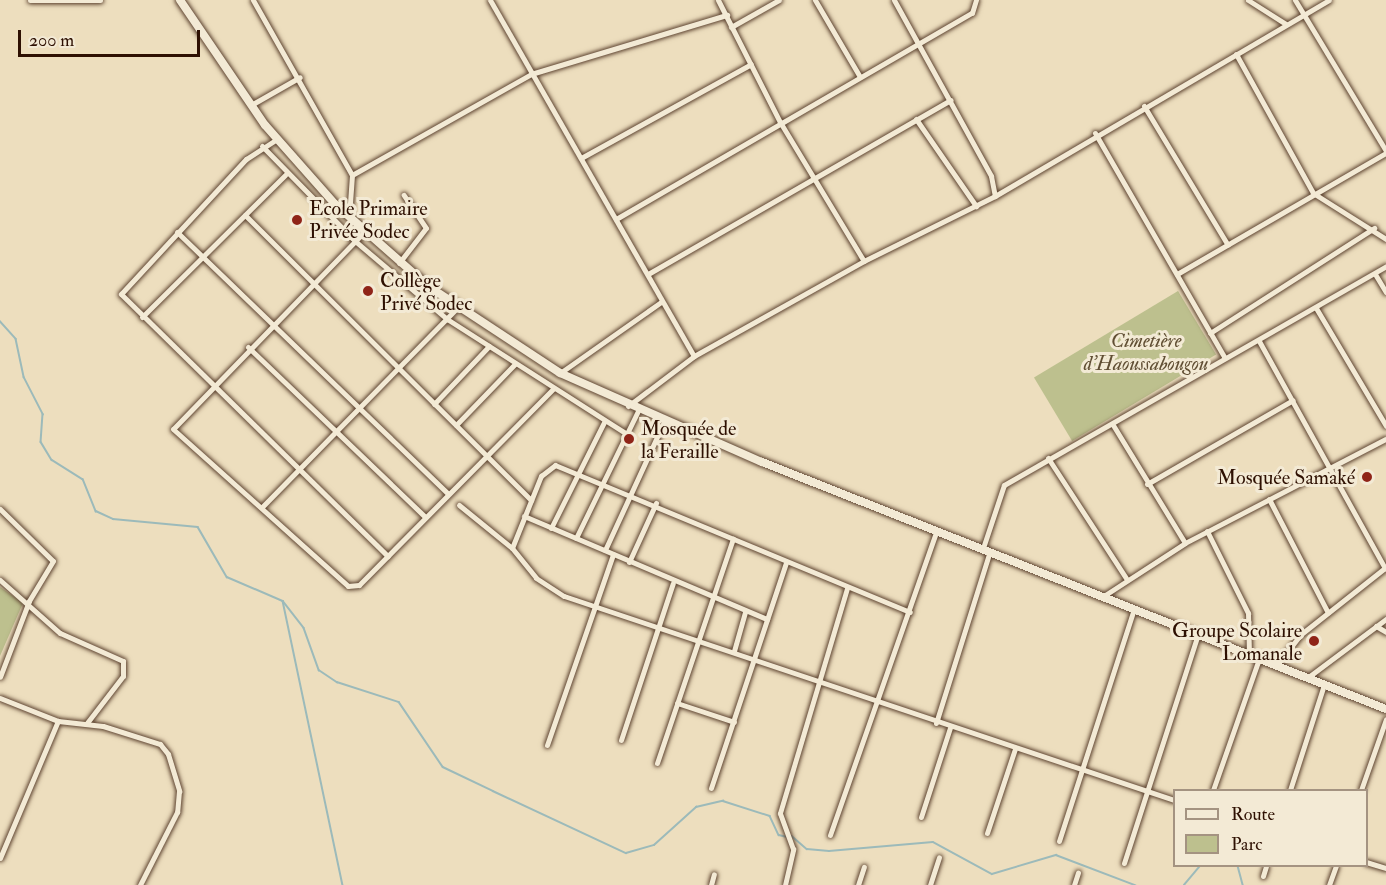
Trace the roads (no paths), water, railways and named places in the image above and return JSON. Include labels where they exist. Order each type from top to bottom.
[{"type":"street","points":[[30,0],[100,0]]},
{"type":"street","points":[[180,0],[251,105],[277,139],[349,218],[399,263],[457,308],[561,373],[627,407],[1386,709]]},
{"type":"street","points":[[254,0],[300,77],[352,175],[349,218]]},
{"type":"street","points":[[490,0],[694,356]]},
{"type":"street","points":[[718,0],[780,122],[816,177],[864,261]]},
{"type":"street","points":[[731,27],[779,0]]},
{"type":"street","points":[[815,0],[860,77]]},
{"type":"street","points":[[894,0],[991,176],[995,196]]},
{"type":"street","points":[[616,219],[780,122],[920,45],[972,13],[976,0]]},
{"type":"street","points":[[1248,0],[1286,24]]},
{"type":"street","points":[[1177,274],[1386,152],[1294,0]]},
{"type":"street","points":[[627,407],[694,356],[864,261],[995,196],[1095,133],[1329,0]]},
{"type":"street","points":[[352,175],[531,74],[727,15]]},
{"type":"street","points":[[1236,54],[1313,193],[1374,228],[1386,239]]},
{"type":"street","points":[[581,158],[751,64]]},
{"type":"street","points":[[251,105],[300,77]]},
{"type":"street","points":[[648,274],[950,100]]},
{"type":"street","points":[[1144,105],[1228,246]]},
{"type":"street","points":[[916,120],[976,206]]},
{"type":"street","points":[[1095,133],[1224,356]]},
{"type":"street","points":[[277,139],[262,146],[122,290],[142,316],[388,556]]},
{"type":"street","points":[[262,146],[285,175],[355,241],[447,319],[604,422],[625,433]]},
{"type":"street","points":[[142,316],[285,175]]},
{"type":"street","points":[[399,263],[426,228],[404,195]]},
{"type":"street","points":[[245,215],[531,500]]},
{"type":"street","points":[[1210,333],[1374,228]]},
{"type":"street","points":[[177,232],[448,494]]},
{"type":"street","points":[[364,232],[271,323],[174,425],[174,433],[262,507],[348,586],[359,585],[553,388]]},
{"type":"street","points":[[936,723],[1004,485],[1048,458],[1113,424],[1224,356],[1259,341],[1386,266]]},
{"type":"street","points":[[1375,274],[1386,292]]},
{"type":"street","points":[[561,373],[661,302]]},
{"type":"street","points":[[262,507],[457,308]]},
{"type":"street","points":[[1316,308],[1386,426]]},
{"type":"street","points":[[1259,341],[1332,467],[1386,568],[1328,613],[1276,666]]},
{"type":"street","points":[[434,404],[489,346]]},
{"type":"street","points":[[248,347],[425,517]]},
{"type":"street","points":[[456,425],[515,364]]},
{"type":"street","points":[[1147,484],[1293,400]]},
{"type":"street","points":[[576,538],[625,433],[638,411]]},
{"type":"street","points":[[551,528],[604,422]]},
{"type":"street","points":[[605,550],[664,422]]},
{"type":"street","points":[[1113,424],[1147,484],[1185,543]]},
{"type":"street","points":[[1102,597],[1126,578],[1185,543],[1386,439]]},
{"type":"street","points":[[1048,458],[1126,578]]},
{"type":"street","points":[[512,548],[531,500],[550,466],[579,471],[656,503],[786,563],[910,612]]},
{"type":"street","points":[[1269,499],[1328,613]]},
{"type":"street","points":[[629,562],[656,503]]},
{"type":"street","points":[[459,505],[512,548],[536,578],[595,607],[819,679],[950,728],[1173,800]]},
{"type":"street","points":[[0,509],[52,556],[52,567],[29,601],[0,677]]},
{"type":"street","points":[[524,516],[605,550],[673,583],[767,619]]},
{"type":"street","points":[[830,834],[937,530]]},
{"type":"street","points":[[1207,531],[1248,613],[1248,655]]},
{"type":"street","points":[[657,763],[678,703],[709,597],[732,539]]},
{"type":"street","points":[[547,745],[613,554]]},
{"type":"street","points":[[711,788],[786,563]]},
{"type":"street","points":[[0,580],[29,601],[60,633],[123,661],[123,676],[87,723]]},
{"type":"street","points":[[621,740],[673,583]]},
{"type":"street","points":[[785,885],[794,849],[779,819],[848,588]]},
{"type":"street","points":[[1059,841],[1134,609]]},
{"type":"street","points":[[734,651],[745,612]]},
{"type":"street","points":[[1307,678],[1386,619]]},
{"type":"street","points":[[1376,626],[1386,632]]},
{"type":"street","points":[[1124,863],[1198,634]]},
{"type":"street","points":[[1213,789],[1259,659]]},
{"type":"street","points":[[1290,789],[1324,685]]},
{"type":"street","points":[[0,698],[58,721],[87,723],[160,744],[168,754],[179,791],[177,812],[140,885]]},
{"type":"street","points":[[678,703],[734,722]]},
{"type":"street","points":[[1361,789],[1386,719]]},
{"type":"street","points":[[0,858],[58,721]]},
{"type":"street","points":[[921,817],[950,728]]},
{"type":"street","points":[[987,832],[1015,749]]},
{"type":"street","points":[[930,885],[939,857]]},
{"type":"street","points":[[1368,863],[1386,868]]},
{"type":"street","points":[[858,885],[864,867]]},
{"type":"street","points":[[1263,876],[1266,867]]},
{"type":"street","points":[[1329,885],[1336,867]]},
{"type":"street","points":[[1074,885],[1078,873]]},
{"type":"street","points":[[711,885],[714,874]]},
{"type":"waterway","points":[[0,321],[16,339],[24,377],[43,414],[41,442],[52,460],[83,479],[96,511],[113,519],[198,527],[227,577],[283,601],[343,885]]},
{"type":"waterway","points":[[283,601],[304,628],[319,670],[337,682],[399,702],[443,767],[493,791],[626,853],[654,845],[696,807],[723,801],[770,816],[779,835],[787,837]]},
{"type":"waterway","points":[[792,836],[807,849],[829,851],[933,842],[992,874],[1056,855],[1135,885]]},
{"type":"waterway","points":[[1184,885],[1199,867]]},
{"type":"waterway","points":[[1238,867],[1243,885]]},
{"type":"place","name":"Ecole Primaire Privée Sodec","points":[[297,220]]},
{"type":"place","name":"Collège Privé Sodec","points":[[368,291]]},
{"type":"place","name":"Mosquée de la Feraille","points":[[629,439]]},
{"type":"place","name":"Mosquée Samaké","points":[[1367,477]]},
{"type":"place","name":"Groupe Scolaire Lomanale","points":[[1314,641]]},
{"type":"park label","name":"Cimetière d'Haoussabougou","points":[[1146,352]]}]
